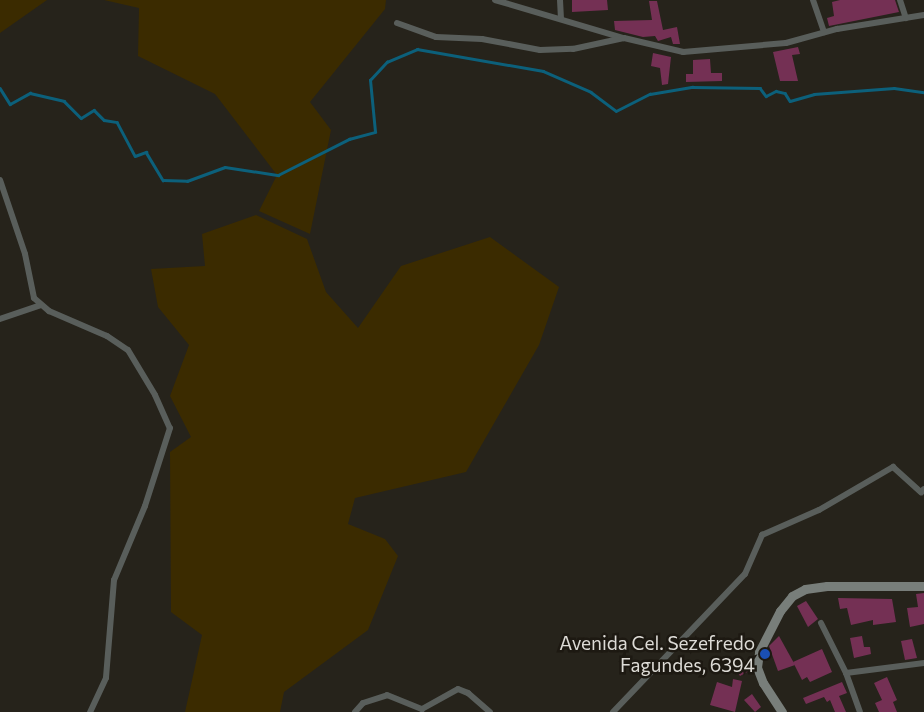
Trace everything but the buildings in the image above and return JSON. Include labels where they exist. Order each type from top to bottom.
[{"type":"main road","points":[[782,712],[763,683],[758,668],[758,652],[780,611],[792,596],[805,588],[827,586],[924,586]]},
{"type":"street","points":[[495,0],[673,51],[719,51],[786,43],[824,32],[924,15]]},
{"type":"street","points":[[560,0],[561,19]]},
{"type":"street","points":[[813,0],[824,32]]},
{"type":"street","points":[[900,0],[906,18]]},
{"type":"street","points":[[397,23],[436,37],[482,39],[540,50],[574,49],[624,38]]},
{"type":"street","points":[[0,180],[24,254],[30,287],[41,305],[123,345],[140,368],[170,428],[145,506],[114,580],[106,678],[90,712]]},
{"type":"street","points":[[0,319],[41,305]]},
{"type":"street","points":[[613,712],[744,574],[762,535],[819,510],[893,466],[921,492],[924,489]]},
{"type":"street","points":[[821,622],[846,673],[860,712]]},
{"type":"street","points":[[846,673],[924,663]]},
{"type":"street","points":[[356,712],[363,703],[387,695],[422,709],[458,689],[468,693],[490,712]]},
{"type":"shaded area","points":[[0,0],[47,0],[0,33]]},
{"type":"shaded area","points":[[104,0],[386,0],[385,9],[310,102],[331,130],[310,234],[259,211],[277,175],[215,94],[138,56],[139,8]]},
{"type":"shaded area","points":[[256,215],[307,239],[326,292],[358,328],[401,266],[490,237],[559,287],[539,345],[466,472],[355,498],[348,524],[385,539],[398,556],[368,630],[284,692],[280,712],[185,712],[202,635],[171,612],[170,452],[191,437],[170,396],[189,345],[158,307],[151,269],[205,266],[202,234]]},
{"type":"waterway","points":[[0,88],[10,104],[30,93],[64,101],[81,118],[94,110],[104,120],[117,122],[135,156],[146,152],[163,180],[187,181],[225,167],[278,175],[349,139],[375,132],[370,80],[387,62],[417,49],[543,71],[591,92],[616,111],[650,94],[692,87],[760,88],[766,96],[776,91],[785,93],[790,101],[814,94],[894,88],[924,92]]},
{"type":"place","name":"Avenida Cel. Sezefredo Fagundes, 6394","points":[[765,654]]}]
